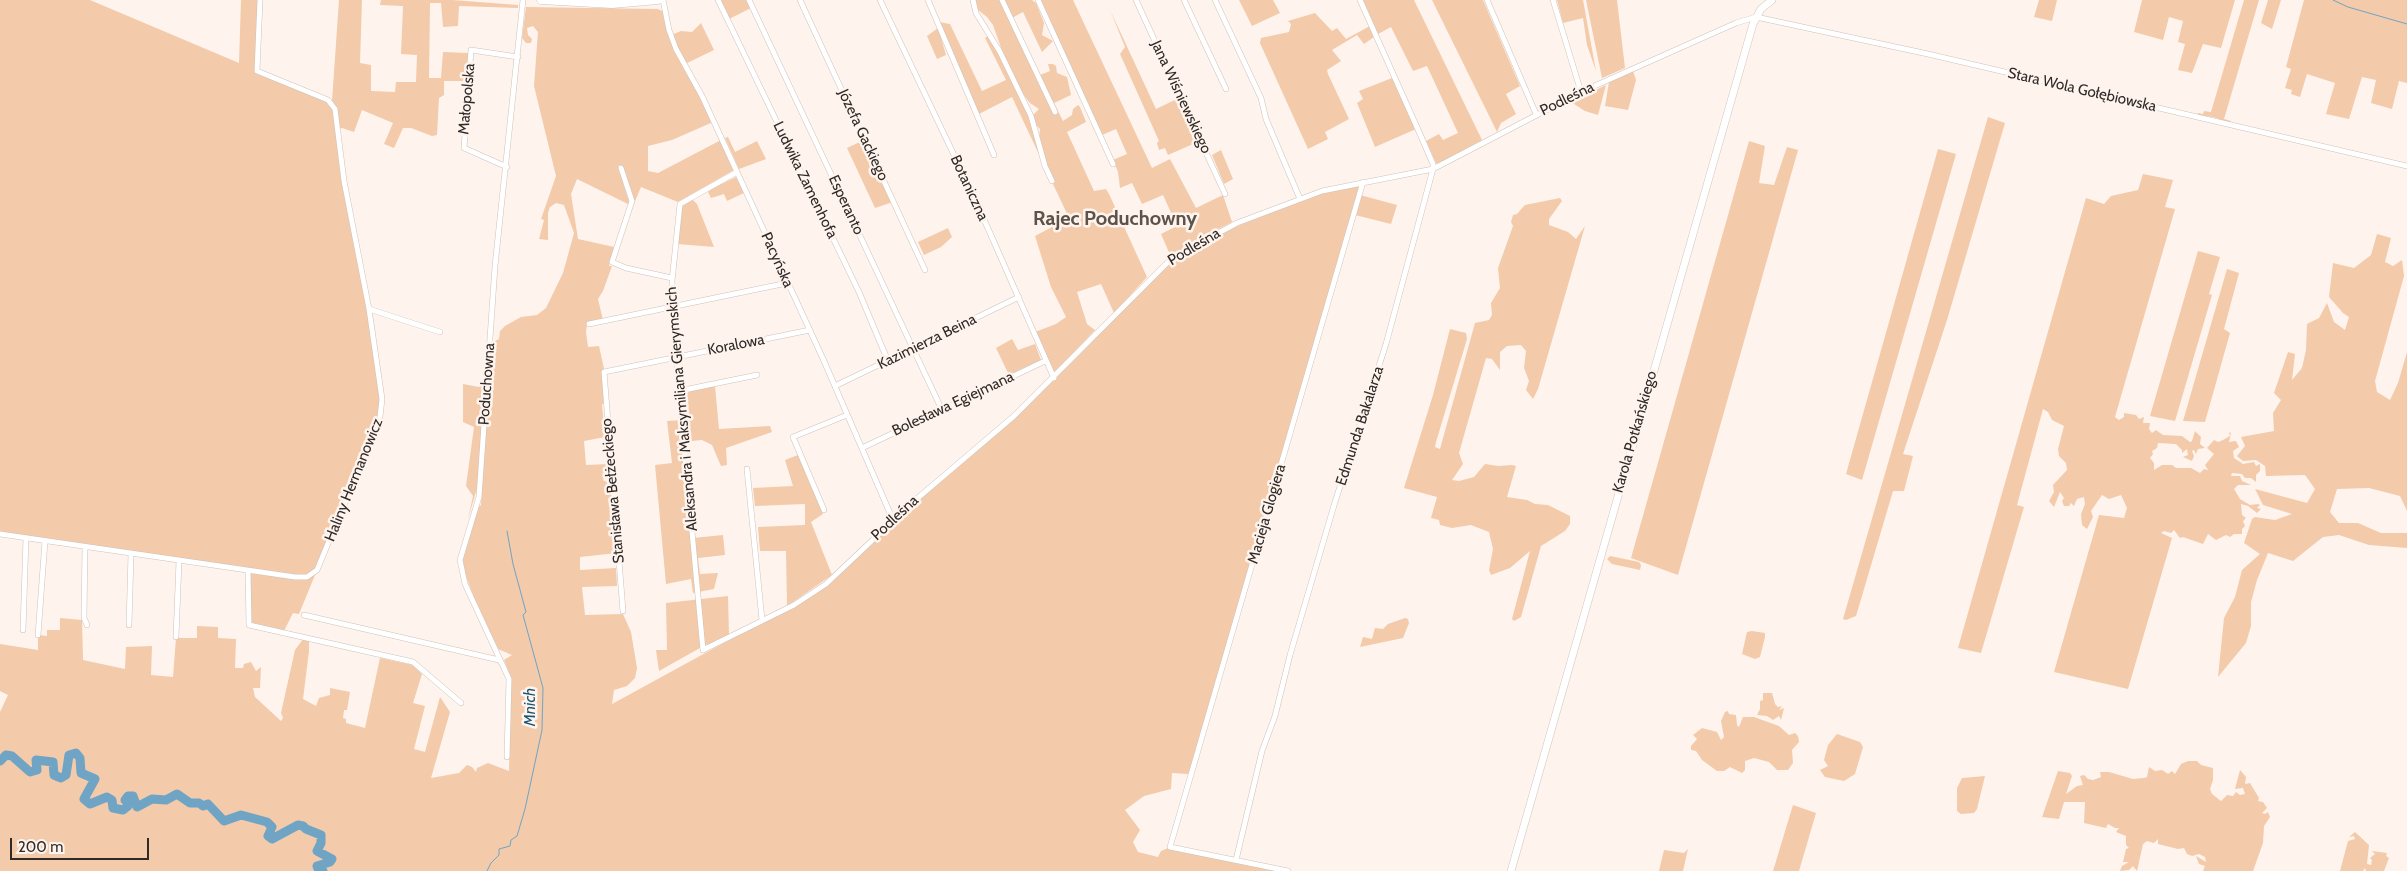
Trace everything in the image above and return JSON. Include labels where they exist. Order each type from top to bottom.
[{"type":"main road","points":[[541,0],[612,4],[658,0]]},
{"type":"street","name":"Haliny Hermanowicz","points":[[0,534],[302,578],[312,575],[317,570],[376,428],[382,408],[369,309],[344,181],[335,109],[328,100],[257,71],[260,0]]},
{"type":"street","name":"Poduchowna","points":[[507,757],[509,679],[460,567],[460,560],[479,497],[495,266],[507,168],[523,0]]},
{"type":"street","name":"Pacyńska","points":[[663,0],[669,30],[676,49],[702,96],[810,330],[893,520]]},
{"type":"street","name":"Ludwika Zamenhofa","points":[[718,0],[859,292],[888,361]]},
{"type":"street","name":"Esperanto","points":[[750,0],[942,410]]},
{"type":"street","name":"Józefa Gackiego","points":[[800,0],[925,270]]},
{"type":"street","name":"Botaniczna","points":[[880,0],[1019,297],[1045,361],[1054,378]]},
{"type":"street","points":[[928,0],[994,155]]},
{"type":"street","points":[[973,0],[976,13],[1000,52],[1031,116],[1052,181]]},
{"type":"street","points":[[1002,0],[1055,112]]},
{"type":"street","points":[[1038,0],[1113,164]]},
{"type":"street","name":"Jana Wiśniewskiego","points":[[1136,0],[1225,194]]},
{"type":"street","points":[[1184,0],[1226,89]]},
{"type":"street","points":[[1215,0],[1261,98],[1266,119],[1300,199]]},
{"type":"street","points":[[1360,0],[1430,156],[1433,169]]},
{"type":"street","points":[[1488,0],[1536,114]]},
{"type":"street","points":[[1553,0],[1581,92]]},
{"type":"street","name":"Karola Potkańskiego","points":[[1511,871],[1756,17],[1761,9],[1772,0]]},
{"type":"street","name":"Podleśna","points":[[703,650],[794,605],[826,584],[893,520],[1014,416],[1172,258],[1237,223],[1300,199],[1343,185],[1433,169],[1581,92],[1736,23],[1756,17]]},
{"type":"street","name":"Stara Wola Gołębiowska","points":[[1756,17],[1928,54],[2407,166]]},
{"type":"street","name":"Małopolska","points":[[507,168],[464,148],[472,50],[518,57]]},
{"type":"street","points":[[621,168],[632,201],[612,262],[626,268],[672,278]]},
{"type":"street","name":"Edmunda Bakalarza","points":[[1236,860],[1262,751],[1275,716],[1290,655],[1335,502],[1386,344],[1433,169]]},
{"type":"street","name":"Aleksandra i Maksymiliana Gierymskich","points":[[703,650],[676,357],[672,278],[680,204],[737,172]]},
{"type":"street","name":"Macieja Glogiera","points":[[1236,860],[1170,847],[1363,182]]},
{"type":"street","points":[[589,324],[787,283]]},
{"type":"street","name":"Kazimierza Beina","points":[[835,386],[1019,297]]},
{"type":"street","points":[[369,309],[440,332]]},
{"type":"street","name":"Koralowa","points":[[604,372],[810,330]]},
{"type":"street","name":"Bolesława Egiejmana","points":[[862,448],[1045,361]]},
{"type":"street","name":"Stanisława Bełżeckiego","points":[[604,372],[623,611]]},
{"type":"street","points":[[679,391],[757,375]]},
{"type":"street","points":[[824,510],[793,437],[847,415]]},
{"type":"street","points":[[747,469],[762,620]]},
{"type":"street","points":[[23,630],[26,538]]},
{"type":"street","points":[[38,635],[45,541]]},
{"type":"street","points":[[85,547],[84,618],[87,625]]},
{"type":"street","points":[[129,625],[131,554]]},
{"type":"street","points":[[176,637],[179,561]]},
{"type":"street","points":[[248,571],[249,625],[413,662],[461,703]]},
{"type":"street","points":[[304,615],[500,660]]},
{"type":"street","points":[[1236,860],[1288,871]]},
{"type":"shaded area","points":[[0,0],[90,0],[239,63],[241,0],[259,0],[258,70],[332,101],[339,0],[362,0],[360,63],[371,65],[371,91],[395,92],[396,82],[416,82],[417,55],[401,54],[403,6],[380,5],[381,0],[452,0],[518,5],[518,8],[459,6],[458,26],[443,27],[441,3],[430,3],[429,78],[441,78],[443,52],[468,53],[467,81],[444,81],[444,95],[439,98],[437,135],[432,136],[411,128],[403,128],[394,148],[384,144],[393,123],[362,110],[354,132],[342,128],[337,129],[384,407],[299,614],[293,613],[283,633],[249,625],[249,570],[0,534]]},
{"type":"shaded area","points":[[721,0],[747,0],[751,8],[729,19]]},
{"type":"shaded area","points":[[974,0],[1032,0],[1036,3],[1044,23],[1042,35],[1053,41],[1042,52],[1023,12],[1010,19],[1040,75],[1050,71],[1048,64],[1053,64],[1056,66],[1057,73],[1067,77],[1071,95],[1054,103],[1063,121],[1072,115],[1073,109],[1078,105],[1080,107],[1086,122],[1067,132],[1094,191],[1106,189],[1110,196],[1147,277],[1114,313],[1101,284],[1077,292],[1087,324],[1095,330],[1055,372],[1051,370],[1035,332],[1056,324],[1066,317],[1051,287],[1035,236],[1069,218],[1053,184],[1054,180],[1039,138],[1040,129],[1035,124],[1033,115],[1039,109],[1030,103],[1022,93],[1043,163],[1012,97],[979,114],[953,58],[939,22],[950,24],[982,91],[1006,80],[985,38],[988,36],[1004,56],[993,25],[978,10]]},
{"type":"shaded area","points":[[1039,0],[1073,0],[1152,168],[1170,159],[1196,208],[1223,195],[1232,222],[1197,240],[1171,257],[1161,234],[1177,226],[1163,195],[1142,204],[1132,183],[1120,188],[1118,172],[1113,160],[1127,154],[1116,129],[1102,135]]},
{"type":"shaded area","points":[[1239,0],[1273,0],[1280,13],[1252,26]]},
{"type":"shaded area","points":[[1363,0],[1414,0],[1482,140],[1438,164],[1436,163],[1426,141],[1439,134],[1443,140],[1458,133],[1427,66],[1413,71],[1391,27],[1378,34]]},
{"type":"shaded area","points":[[1432,0],[1483,0],[1520,86],[1506,94],[1516,114],[1501,123],[1497,132]]},
{"type":"shaded area","points":[[1557,0],[1583,0],[1596,71],[1587,45],[1583,18],[1563,23]]},
{"type":"shaded area","points":[[1586,0],[1617,0],[1625,68],[1602,78]]},
{"type":"shaded area","points":[[2039,0],[2057,0],[2052,21],[2034,17]]},
{"type":"shaded area","points":[[2142,0],[2235,0],[2221,48],[2203,44],[2192,73],[2178,70],[2185,44],[2178,42],[2183,21],[2169,17],[2163,40],[2134,32]]},
{"type":"shaded area","points":[[2244,0],[2259,0],[2224,119],[2231,121],[2230,123],[2213,117],[2197,115],[2198,113],[2203,114],[2204,111],[2211,112]]},
{"type":"shaded area","points":[[2268,0],[2281,0],[2272,29],[2261,23]]},
{"type":"shaded area","points":[[2304,0],[2407,0],[2407,83],[2399,81],[2392,109],[2371,103],[2376,80],[2362,77],[2349,119],[2326,114],[2335,83],[2307,74],[2300,97],[2291,94],[2292,90],[2285,88],[2291,69],[2286,67]]},
{"type":"shaded area","points":[[526,7],[658,9],[664,12],[669,36],[681,31],[692,32],[701,23],[714,50],[683,65],[713,122],[672,140],[648,146],[648,171],[658,173],[721,140],[734,170],[678,202],[641,187],[633,206],[626,174],[620,165],[618,166],[630,205],[577,179],[571,194],[578,239],[614,247],[609,266],[612,266],[598,299],[603,320],[587,324],[586,332],[588,347],[599,346],[606,378],[609,403],[602,404],[605,437],[584,441],[586,465],[608,464],[609,470],[603,480],[610,484],[617,553],[580,557],[580,570],[616,568],[617,586],[582,587],[585,615],[623,614],[631,632],[637,668],[635,678],[627,686],[614,690],[612,704],[828,586],[913,503],[1016,417],[1082,352],[1149,281],[1183,253],[1230,229],[1298,202],[1325,192],[1353,186],[1359,187],[1197,752],[1188,774],[1172,773],[1171,789],[1144,796],[1125,810],[1140,830],[1133,842],[1138,852],[1158,857],[1161,851],[1168,848],[1280,871],[0,871],[0,712],[8,695],[0,691],[0,644],[38,650],[38,635],[47,636],[47,630],[60,630],[60,618],[82,620],[83,660],[125,669],[126,647],[152,646],[151,675],[173,677],[176,638],[197,638],[197,626],[218,627],[218,638],[236,639],[235,668],[243,668],[244,664],[251,662],[256,671],[261,667],[260,688],[253,688],[255,697],[281,721],[283,718],[281,713],[295,650],[303,639],[309,639],[309,651],[303,699],[316,706],[319,698],[330,695],[330,688],[350,692],[347,710],[344,710],[343,718],[346,719],[346,723],[365,728],[380,658],[413,665],[422,674],[413,703],[425,706],[414,749],[425,752],[440,697],[450,712],[431,778],[459,773],[467,765],[476,772],[477,768],[488,763],[509,771],[511,678],[504,660],[512,655],[498,649],[477,605],[462,566],[462,560],[478,507],[481,505],[482,485],[478,485],[468,519],[473,496],[466,486],[474,427],[463,422],[463,384],[479,387],[493,362],[493,342],[499,339],[500,331],[505,326],[521,317],[537,315],[546,308],[563,273],[574,233],[564,205],[556,203],[550,207],[548,213],[548,240],[539,239],[544,220],[541,219],[556,176],[534,86],[538,32],[533,26],[527,28],[528,35],[532,39],[531,43],[526,43],[522,38]]},
{"type":"shaded area","points":[[1110,10],[1156,109],[1179,98],[1200,141],[1168,155],[1165,148],[1159,150],[1157,143],[1159,141],[1120,54],[1125,47]]},
{"type":"shaded area","points":[[1315,13],[1332,31],[1337,28],[1346,39],[1370,26],[1374,37],[1364,44],[1357,35],[1332,50],[1341,61],[1327,70],[1349,119],[1325,132],[1328,139],[1308,149],[1260,43],[1261,38],[1289,32],[1291,24],[1288,21]]},
{"type":"shaded area","points":[[938,28],[946,55],[937,59],[927,36]]},
{"type":"shaded area","points":[[1633,71],[1636,80],[1628,110],[1605,106],[1609,82]]},
{"type":"shaded area","points":[[1392,78],[1416,129],[1375,147],[1357,103],[1363,99],[1359,91]]},
{"type":"shaded area","points":[[1606,85],[1598,115],[1585,111],[1571,102]]},
{"type":"shaded area","points":[[1988,117],[2005,123],[1947,320],[1903,454],[1913,456],[1904,491],[1893,491],[1856,616],[1846,620],[1843,619]]},
{"type":"shaded area","points":[[728,137],[735,152],[757,141],[766,159],[739,169],[725,138]]},
{"type":"shaded area","points":[[864,140],[893,202],[875,208],[847,148]]},
{"type":"shaded area","points":[[1749,141],[1765,146],[1759,183],[1774,185],[1787,147],[1798,150],[1678,575],[1631,558]]},
{"type":"shaded area","points":[[1938,149],[1956,154],[1862,480],[1846,474]]},
{"type":"shaded area","points":[[1221,150],[1233,179],[1224,184],[1212,155]]},
{"type":"shaded area","points":[[2143,174],[2173,180],[2165,207],[2175,209],[2115,417],[2119,420],[2124,417],[2124,413],[2136,415],[2139,419],[2144,417],[2143,423],[2150,423],[2149,429],[2152,433],[2156,430],[2163,435],[2182,436],[2190,442],[2195,431],[2201,437],[2200,444],[2205,448],[2198,449],[2196,454],[2194,450],[2192,451],[2194,456],[2192,461],[2183,457],[2188,455],[2187,449],[2182,453],[2182,450],[2176,444],[2158,443],[2157,448],[2152,451],[2153,454],[2150,458],[2154,463],[2154,470],[2162,465],[2172,465],[2176,468],[2191,468],[2200,473],[2204,469],[2208,470],[2205,465],[2214,454],[2207,448],[2214,440],[2218,442],[2223,440],[2230,436],[2229,432],[2231,433],[2229,442],[2236,441],[2239,447],[2233,451],[2234,458],[2243,464],[2254,462],[2256,466],[2260,464],[2260,471],[2256,475],[2256,482],[2251,478],[2245,478],[2242,474],[2232,473],[2231,476],[2240,476],[2242,481],[2251,485],[2238,485],[2234,489],[2240,499],[2250,505],[2258,504],[2260,505],[2257,508],[2261,509],[2257,513],[2248,506],[2241,504],[2242,515],[2246,518],[2243,521],[2245,526],[2242,529],[2242,534],[2234,534],[2230,537],[2226,535],[2216,540],[2208,534],[2203,544],[2183,537],[2180,538],[2174,530],[2171,533],[2164,531],[2161,533],[2172,538],[2128,689],[2054,672],[2099,515],[2124,518],[2127,508],[2121,495],[2109,499],[2102,495],[2091,511],[2093,517],[2087,529],[2082,525],[2081,514],[2085,504],[2084,497],[2077,499],[2074,506],[2071,503],[2069,506],[2064,506],[2062,501],[2064,498],[2060,492],[2054,507],[2049,501],[2054,492],[2053,485],[2067,470],[2066,463],[2059,456],[2058,449],[2064,426],[2052,420],[2048,412],[2043,409],[2017,505],[2024,507],[1981,653],[1958,648],[2086,198],[2104,204],[2111,196],[2138,190]]},
{"type":"shaded area","points":[[736,177],[744,193],[727,201],[724,194],[711,198],[708,192],[711,189]]},
{"type":"shaded area","points":[[1360,195],[1397,205],[1391,224],[1355,215]]},
{"type":"shaded area","points":[[1560,198],[1562,201],[1549,219],[1549,225],[1568,232],[1576,239],[1585,226],[1538,389],[1533,399],[1526,390],[1529,381],[1524,368],[1526,351],[1521,345],[1507,346],[1500,352],[1500,370],[1492,359],[1486,358],[1459,453],[1463,464],[1452,480],[1459,481],[1474,477],[1485,464],[1516,466],[1507,497],[1527,500],[1535,504],[1548,505],[1570,516],[1570,524],[1565,531],[1541,546],[1521,617],[1514,621],[1512,619],[1530,551],[1510,568],[1491,575],[1489,570],[1493,549],[1489,532],[1471,525],[1452,528],[1440,525],[1439,520],[1431,518],[1437,497],[1404,488],[1433,395],[1450,329],[1466,333],[1467,339],[1436,442],[1435,447],[1440,449],[1475,323],[1489,320],[1492,315],[1491,303],[1500,288],[1498,268],[1513,226],[1511,222],[1513,215],[1517,214],[1525,205]]},
{"type":"shaded area","points":[[692,199],[697,204],[714,247],[677,244],[681,209],[685,203]]},
{"type":"shaded area","points":[[948,228],[952,237],[941,247],[924,255],[918,242]]},
{"type":"shaded area","points":[[2377,234],[2391,238],[2385,262],[2393,266],[2402,260],[2404,276],[2375,381],[2377,392],[2390,400],[2398,383],[2407,352],[2407,511],[2400,496],[2369,488],[2337,489],[2330,512],[2339,523],[2358,523],[2381,533],[2407,533],[2407,548],[2369,545],[2339,535],[2323,537],[2293,561],[2268,553],[2257,580],[2251,602],[2251,626],[2246,643],[2218,677],[2224,618],[2235,597],[2242,570],[2260,554],[2244,543],[2252,519],[2255,517],[2275,520],[2292,514],[2263,505],[2255,489],[2307,503],[2315,489],[2305,475],[2266,476],[2265,466],[2256,460],[2243,461],[2237,456],[2245,446],[2241,437],[2274,431],[2273,413],[2281,400],[2274,393],[2288,352],[2295,354],[2292,380],[2302,368],[2306,350],[2307,324],[2319,318],[2327,303],[2334,322],[2345,330],[2349,317],[2329,297],[2333,263],[2354,268],[2371,255]]},
{"type":"shaded area","points":[[2198,251],[2220,257],[2209,294],[2212,295],[2175,421],[2150,416]]},
{"type":"shaded area","points":[[2227,269],[2239,273],[2224,329],[2230,333],[2205,422],[2183,421]]},
{"type":"shaded area","points":[[1012,339],[1018,350],[1035,344],[1041,360],[1009,375],[996,348]]},
{"type":"shaded area","points":[[715,386],[719,429],[770,426],[772,432],[726,448],[727,465],[721,466],[712,445],[702,440],[682,442],[693,538],[723,535],[725,555],[698,558],[700,574],[718,573],[714,589],[693,593],[691,579],[666,584],[655,465],[672,463],[667,421],[684,420],[682,393]]},
{"type":"shaded area","points":[[798,455],[823,514],[811,522],[832,575],[787,606],[786,551],[760,551],[758,527],[805,525],[805,504],[755,506],[753,488],[793,486],[785,460]]},
{"type":"shaded area","points":[[1610,556],[1639,562],[1641,565],[1640,570],[1612,564],[1607,559]]},
{"type":"shaded area","points":[[728,596],[729,635],[707,646],[707,644],[659,671],[656,650],[667,650],[666,603]]},
{"type":"shaded area","points":[[1405,618],[1408,619],[1409,623],[1403,638],[1360,647],[1363,637],[1372,639],[1375,628],[1383,629],[1388,624]]},
{"type":"shaded area","points":[[1747,632],[1765,633],[1760,657],[1755,659],[1742,654]]},
{"type":"shaded area","points":[[1763,693],[1772,693],[1775,704],[1778,707],[1782,706],[1779,710],[1784,708],[1781,720],[1779,716],[1773,720],[1767,716],[1757,715],[1760,709],[1760,701],[1763,700]]},
{"type":"shaded area","points":[[1728,711],[1729,714],[1736,715],[1739,727],[1743,717],[1754,717],[1779,726],[1789,735],[1795,733],[1798,736],[1799,742],[1792,750],[1793,763],[1788,770],[1777,770],[1769,762],[1754,758],[1745,761],[1745,770],[1742,773],[1730,767],[1724,771],[1717,771],[1702,760],[1696,751],[1691,750],[1691,746],[1697,739],[1693,735],[1702,728],[1717,732],[1721,740],[1724,737],[1721,721],[1725,712]]},
{"type":"shaded area","points":[[1837,734],[1860,742],[1863,747],[1855,774],[1844,781],[1825,777],[1820,770],[1828,766],[1824,760],[1828,745]]},
{"type":"shaded area","points":[[2188,761],[2197,761],[2201,765],[2213,768],[2213,780],[2210,789],[2212,794],[2221,801],[2227,795],[2233,796],[2236,792],[2240,795],[2245,794],[2243,788],[2235,789],[2240,770],[2246,777],[2245,784],[2250,783],[2259,798],[2258,801],[2263,802],[2267,808],[2262,813],[2268,812],[2270,817],[2264,826],[2263,843],[2253,871],[2203,871],[2205,866],[2199,864],[2196,856],[2206,862],[2205,857],[2199,854],[2192,856],[2187,854],[2184,848],[2178,849],[2158,844],[2158,839],[2154,843],[2147,841],[2143,844],[2137,871],[2133,866],[2129,870],[2120,871],[2122,866],[2129,862],[2123,862],[2126,849],[2129,848],[2126,845],[2126,836],[2116,832],[2119,828],[2108,824],[2106,828],[2084,823],[2085,802],[2064,802],[2059,819],[2042,817],[2058,771],[2070,773],[2072,776],[2066,794],[2077,786],[2083,785],[2080,776],[2084,775],[2088,779],[2093,780],[2101,777],[2100,772],[2109,772],[2133,779],[2144,778],[2147,777],[2149,767],[2155,771],[2162,770],[2168,774],[2172,771],[2175,774],[2181,764]]},
{"type":"shaded area","points":[[1985,776],[1977,809],[1974,813],[1961,814],[1957,811],[1957,788],[1962,778]]},
{"type":"shaded area","points":[[1793,805],[1816,813],[1799,871],[1773,871]]},
{"type":"shaded area","points":[[2355,832],[2369,845],[2367,864],[2371,865],[2372,860],[2370,858],[2375,854],[2372,851],[2387,853],[2386,856],[2389,858],[2384,871],[2366,871],[2365,868],[2363,871],[2340,871],[2348,841],[2355,839],[2354,836],[2349,837]]},
{"type":"shaded area","points":[[1688,849],[1683,871],[1659,871],[1664,850],[1684,853]]},
{"type":"waterway","points":[[2333,0],[2348,7],[2407,24]]},
{"type":"waterway","name":"Mnich","points":[[487,871],[491,863],[499,855],[499,849],[510,846],[511,840],[517,836],[525,809],[542,730],[543,688],[523,615],[526,612],[513,564],[507,531]]},
{"type":"waterway","points":[[0,761],[6,755],[12,756],[30,772],[37,770],[36,760],[53,762],[54,775],[61,778],[66,775],[69,755],[76,753],[80,758],[81,773],[95,779],[84,799],[90,804],[107,797],[112,800],[113,808],[123,810],[128,806],[128,802],[125,800],[128,796],[133,796],[137,807],[152,799],[166,800],[177,794],[190,803],[199,803],[203,806],[208,804],[224,821],[241,815],[267,822],[272,827],[268,836],[272,839],[298,825],[303,826],[321,835],[321,843],[317,851],[332,859],[330,862],[317,866],[319,871],[323,871]]},
{"type":"district","name":"Rajec Poduchowny","points":[[1115,219]]}]
